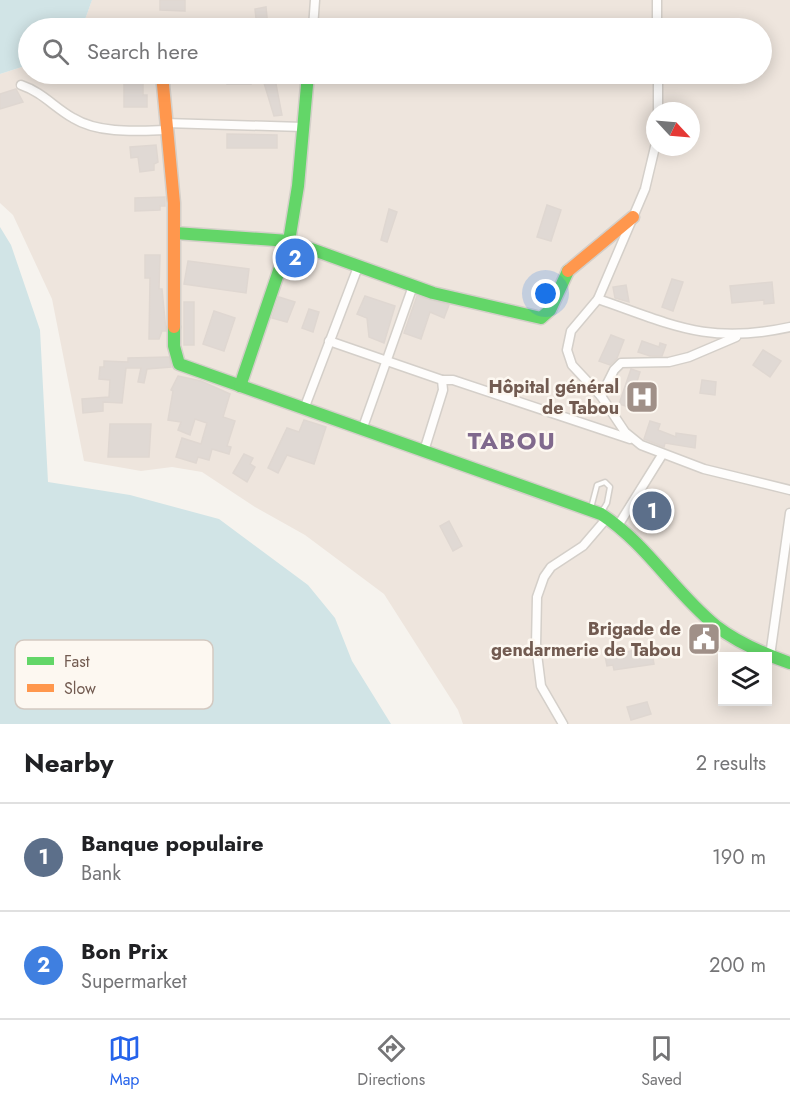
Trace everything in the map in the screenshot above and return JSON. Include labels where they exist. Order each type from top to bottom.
[{"type":"street","points":[[314,18],[315,0]]},
{"type":"street","points":[[657,0],[657,18]]},
{"type":"street","points":[[163,84],[175,233],[176,359],[185,367],[604,516],[640,544],[706,618],[735,638],[762,652]]},
{"type":"street","points":[[240,386],[289,241],[298,186],[308,84]]},
{"type":"street","points":[[658,84],[658,102]]},
{"type":"street","points":[[21,85],[38,92],[80,122],[124,130],[166,126],[303,127]]},
{"type":"street","points":[[633,440],[618,424],[601,396],[575,370],[567,350],[575,324],[598,299],[649,176],[653,156]]},
{"type":"street","points":[[175,233],[289,241],[456,300],[541,318],[549,312],[559,283],[566,273],[633,217]]},
{"type":"street","points":[[304,409],[358,267]]},
{"type":"street","points":[[362,430],[413,286]]},
{"type":"street","points":[[598,299],[686,330],[739,336]]},
{"type":"street","points":[[601,396],[614,369],[621,363],[679,360],[739,336],[790,327]]},
{"type":"street","points":[[329,341],[386,362],[442,380],[453,380],[633,440],[704,470],[790,490]]},
{"type":"street","points":[[424,451],[443,390],[442,380]]},
{"type":"street","points":[[563,724],[541,686],[536,646],[537,597],[548,570],[583,546],[604,516],[662,454]]},
{"type":"street","points":[[771,652],[790,513]]},
{"type":"street","points":[[772,657],[790,663]]},
{"type":"lane","points":[[605,482],[610,487],[604,516],[597,485],[605,482]]},
{"type":"shaded area","points":[[0,0],[92,0],[86,18],[18,18],[18,68],[0,74]]},
{"type":"shaded area","points":[[92,0],[790,0],[790,724],[463,724],[458,710],[384,594],[305,535],[255,507],[202,472],[172,467],[141,471],[84,461],[52,299],[13,215],[0,203],[0,74],[18,68],[18,84],[772,84],[772,18],[86,18]]},
{"type":"shaded area","points":[[0,227],[11,245],[40,330],[48,482],[130,495],[219,519],[308,585],[335,618],[352,661],[391,724],[0,724]]},
{"type":"building","points":[[160,0],[185,0],[185,11],[160,10]]},
{"type":"building","points":[[266,7],[267,18],[256,18],[255,9]]},
{"type":"building","points":[[124,84],[143,84],[143,95],[147,95],[147,107],[124,107]]},
{"type":"building","points":[[264,84],[276,84],[282,115],[274,116]]},
{"type":"building","points":[[16,89],[23,102],[0,109],[0,94]]},
{"type":"building","points":[[227,134],[277,135],[277,148],[227,148]]},
{"type":"building","points":[[156,145],[158,162],[154,164],[154,170],[140,172],[138,157],[131,158],[130,147]]},
{"type":"building","points":[[165,197],[165,206],[160,206],[160,210],[135,211],[135,198]]},
{"type":"building","points":[[547,205],[561,210],[551,241],[537,237]]},
{"type":"building","points":[[389,209],[397,212],[387,242],[381,240]]},
{"type":"building","points":[[145,255],[160,255],[159,289],[162,289],[166,331],[162,331],[159,339],[149,339],[150,278],[145,278]]},
{"type":"building","points":[[188,261],[249,269],[246,293],[184,284]]},
{"type":"building","points":[[672,279],[683,282],[673,311],[662,307]]},
{"type":"building","points":[[772,282],[774,303],[764,304],[764,300],[732,303],[730,286]]},
{"type":"building","points":[[626,285],[629,302],[615,298],[613,287]]},
{"type":"building","points":[[365,296],[395,306],[384,343],[369,337],[367,318],[357,314]]},
{"type":"building","points":[[417,296],[449,305],[444,318],[430,312],[421,339],[404,333]]},
{"type":"building","points":[[279,297],[295,302],[287,322],[272,318]]},
{"type":"building","points":[[184,302],[194,302],[194,345],[184,345]]},
{"type":"building","points":[[309,309],[319,312],[313,332],[302,328]]},
{"type":"building","points":[[214,311],[235,318],[224,351],[203,344]]},
{"type":"building","points":[[611,335],[624,340],[617,358],[610,365],[599,361]]},
{"type":"building","points":[[642,341],[659,347],[660,343],[666,345],[662,356],[650,356],[638,352]]},
{"type":"building","points":[[763,350],[781,361],[770,377],[753,365]]},
{"type":"building","points":[[169,357],[171,367],[147,369],[144,383],[138,382],[141,368],[126,368],[122,403],[103,402],[103,411],[83,413],[82,399],[109,397],[110,380],[99,379],[100,367],[104,367],[104,361],[128,362],[128,358]]},
{"type":"building","points":[[631,369],[640,372],[629,407],[619,404]]},
{"type":"building","points":[[178,376],[201,381],[230,394],[223,417],[235,421],[227,446],[231,447],[229,454],[212,449],[209,460],[198,457],[196,463],[176,457],[182,438],[201,444],[207,423],[195,419],[190,435],[178,430],[181,422],[168,420],[173,391],[171,390]]},
{"type":"building","points":[[702,380],[716,382],[715,395],[700,393]]},
{"type":"building","points":[[304,420],[326,427],[314,464],[287,455],[278,473],[268,468],[287,428],[299,432]]},
{"type":"building","points":[[650,421],[660,424],[658,430],[676,437],[676,433],[696,436],[695,448],[665,443],[664,447],[644,439]]},
{"type":"building","points":[[110,424],[151,424],[149,457],[108,457]]},
{"type":"building","points":[[244,454],[253,458],[250,464],[255,467],[247,482],[233,473]]},
{"type":"building","points":[[449,521],[462,546],[453,551],[440,526]]},
{"type":"building","points":[[651,647],[654,664],[614,670],[613,665],[607,666],[605,656]]},
{"type":"building","points":[[647,702],[651,714],[631,720],[627,707]]},
{"type":"traffic: fast","points":[[240,386],[289,241],[298,186],[307,84]]},
{"type":"traffic: fast","points":[[175,233],[289,241],[433,293],[541,318],[550,310],[568,271]]},
{"type":"traffic: fast","points":[[174,327],[174,346],[179,364],[601,514],[632,539],[716,626],[751,648],[790,663]]},
{"type":"traffic: slow","points":[[163,84],[174,203],[174,327]]},
{"type":"traffic: slow","points":[[568,271],[633,217]]},
{"type":"place","name":"Bon Prix","points":[[295,258]]},
{"type":"place","name":"Hôpital général de Tabou","points":[[642,397]]},
{"type":"place","name":"Banque populaire","points":[[652,511]]},
{"type":"place","name":"Brigade de gendarmerie de Tabou","points":[[704,639]]},
{"type":"district","name":"TABOU","points":[[512,441]]}]
